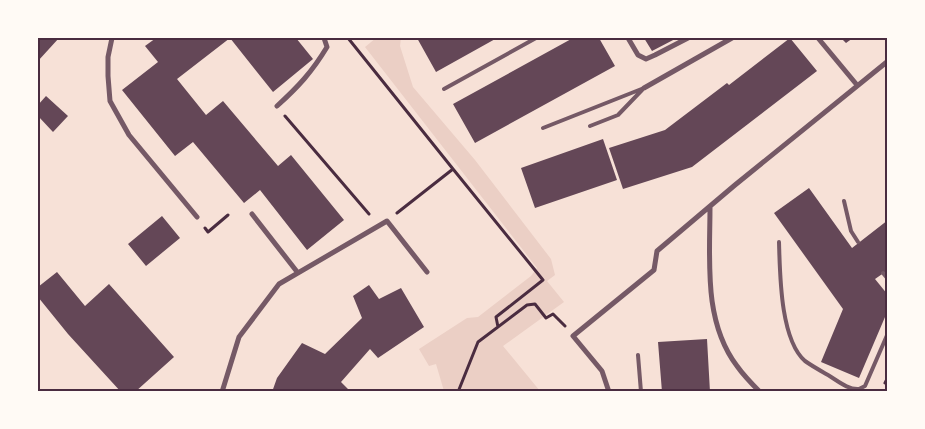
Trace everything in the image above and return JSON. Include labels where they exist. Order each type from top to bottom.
[{"type":"street","points":[[112,38],[108,58],[110,100],[129,134],[197,217]]},
{"type":"street","points":[[277,106],[313,70],[327,47],[324,38]]},
{"type":"street","points":[[628,38],[638,55],[646,59],[688,38]]},
{"type":"street","points":[[644,88],[732,38]]},
{"type":"street","points":[[818,38],[857,85]]},
{"type":"street","points":[[609,392],[602,371],[573,336],[654,270],[657,251],[888,61]]},
{"type":"street","points":[[710,207],[710,293],[714,315],[726,346],[736,365],[760,392]]},
{"type":"street","points":[[252,214],[298,273]]},
{"type":"street","points":[[222,392],[239,337],[279,284],[387,221],[427,272]]},
{"type":"lane","points":[[444,90],[536,38]]},
{"type":"lane","points":[[590,126],[618,115],[644,88]]},
{"type":"lane","points":[[543,128],[644,88]]},
{"type":"lane","points":[[844,201],[851,230],[858,242]]},
{"type":"lane","points":[[779,242],[781,289],[787,324],[792,339],[805,360],[849,388],[860,389],[865,386],[888,333]]},
{"type":"lane","points":[[883,273],[888,279]]},
{"type":"lane","points":[[638,355],[641,392]]},
{"type":"path","points":[[348,38],[543,280],[496,317],[498,327]]},
{"type":"path","points":[[277,106],[379,226]]},
{"type":"path","points":[[387,221],[453,169]]},
{"type":"path","points":[[458,392],[478,342],[531,304],[534,304],[546,318],[553,314],[555,315],[573,336]]},
{"type":"path","points":[[886,384],[888,377]]},
{"type":"shaded area","points":[[376,38],[401,38],[400,46],[413,87],[475,160],[551,259],[555,275],[547,281],[564,302],[503,346],[540,391],[444,391],[436,364],[429,366],[419,349],[467,318],[478,317],[531,276],[537,268],[365,47]]},
{"type":"building","points":[[38,38],[59,38],[38,61]]},
{"type":"building","points":[[156,38],[230,38],[177,79],[206,115],[223,101],[278,166],[291,155],[344,220],[307,250],[260,190],[244,203],[193,142],[175,156],[122,90],[158,62],[145,46]]},
{"type":"building","points":[[230,38],[296,38],[313,59],[273,92]]},
{"type":"building","points":[[417,38],[497,38],[436,72]]},
{"type":"building","points":[[573,38],[599,38],[615,66],[475,143],[453,104]]},
{"type":"building","points":[[644,38],[677,38],[652,51]]},
{"type":"building","points":[[790,38],[817,71],[692,167],[623,189],[609,148],[665,130],[727,83],[729,85]]},
{"type":"building","points":[[841,38],[853,38],[846,43]]},
{"type":"building","points":[[46,96],[68,116],[53,132],[38,116],[38,105]]},
{"type":"building","points":[[603,139],[617,180],[535,208],[521,168]]},
{"type":"building","points":[[809,188],[852,248],[888,220],[888,270],[875,279],[888,295],[888,310],[859,378],[821,362],[843,309],[774,213]]},
{"type":"building","points":[[162,216],[180,238],[146,266],[128,244]]},
{"type":"building","points":[[57,272],[85,306],[109,284],[174,357],[135,392],[121,392],[68,334],[38,297],[38,287]]},
{"type":"building","points":[[369,285],[379,299],[401,288],[424,327],[378,358],[370,349],[341,382],[351,392],[272,392],[277,378],[302,343],[325,354],[362,318],[353,296]]},
{"type":"building","points":[[707,339],[710,392],[662,392],[658,342]]}]
